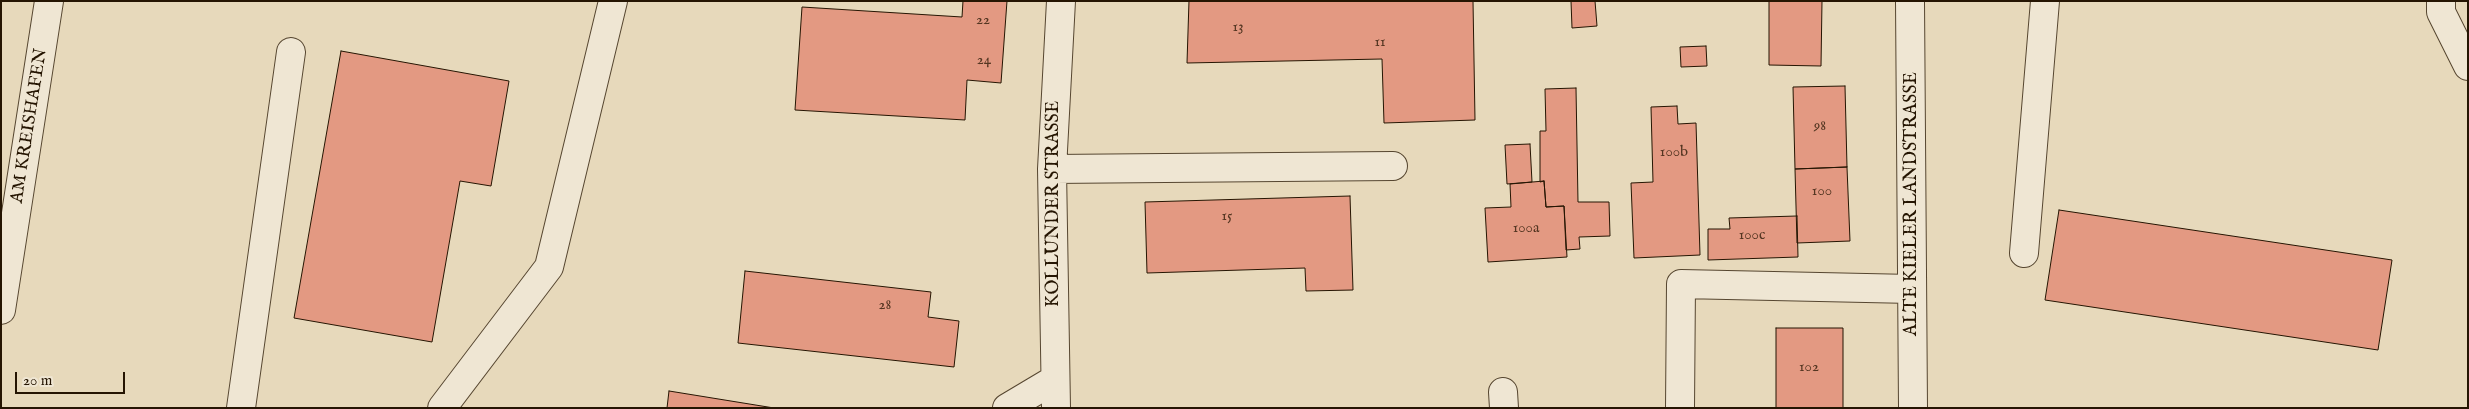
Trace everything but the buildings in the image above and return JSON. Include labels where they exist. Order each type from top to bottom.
[{"type":"street","name":"AM KREISHAFEN","points":[[1,310],[49,1]]},
{"type":"street","points":[[442,408],[549,267],[613,1]]},
{"type":"street","name":"KOLLUNDER STRASSE","points":[[1056,408],[1054,380],[1052,169],[1060,1]]},
{"type":"street","name":"ALTE KIELER LANDSTRASSE","points":[[1910,1],[1913,408]]},
{"type":"street","points":[[2024,253],[2045,1]]},
{"type":"street","points":[[2441,1],[2441,12],[2468,66]]},
{"type":"street","points":[[241,408],[291,52]]},
{"type":"street","points":[[1052,169],[1393,166]]},
{"type":"street","points":[[1680,408],[1682,284],[1912,289]]},
{"type":"street","points":[[1007,408],[1054,380]]}]
